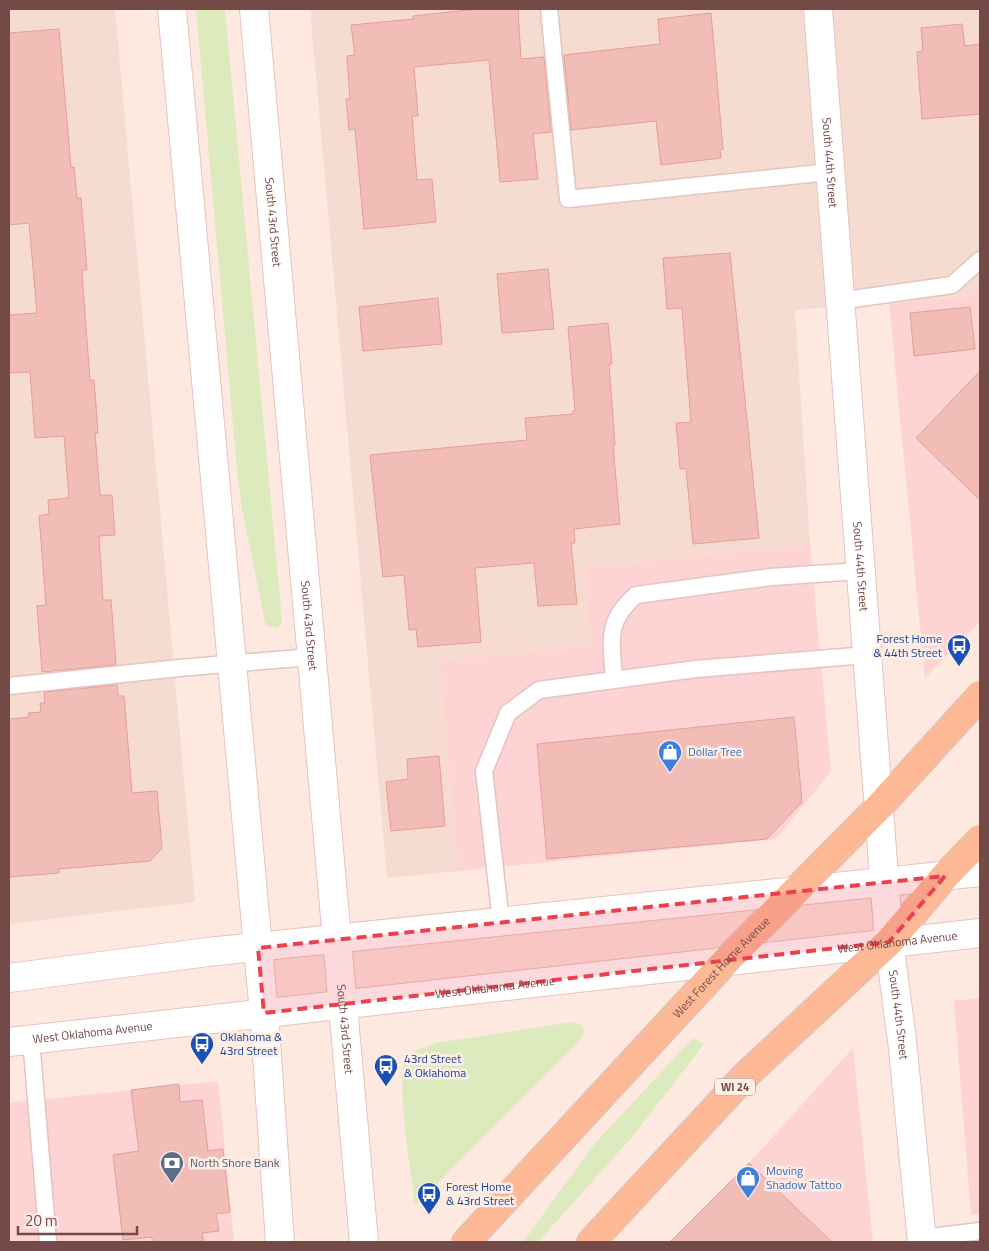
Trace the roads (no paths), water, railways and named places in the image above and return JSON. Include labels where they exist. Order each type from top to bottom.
[{"type":"main road","points":[[172,9],[264,1013],[280,1242]]},
{"type":"main road","name":"South 43rd Street","points":[[254,9],[364,1242]]},
{"type":"main road","name":"South 44th Street","points":[[818,9],[884,883],[922,1240]]},
{"type":"main road","name":"West Forest Home Avenue","points":[[466,1242],[726,962],[879,807],[980,696]]},
{"type":"main road","name":"WI 24","points":[[591,1242],[747,1074],[889,942],[945,876],[980,840]]},
{"type":"main road","points":[[9,978],[336,939],[980,872]]},
{"type":"main road","name":"West Oklahoma Avenue","points":[[20,1040],[980,933]]},
{"type":"lane","points":[[549,9],[568,200],[829,172]]},
{"type":"lane","points":[[839,300],[952,285],[980,260]]},
{"type":"lane","points":[[614,680],[611,634],[620,609],[636,595],[771,577],[860,571]]},
{"type":"lane","points":[[501,922],[484,771],[508,713],[539,690],[696,669],[866,655]]},
{"type":"lane","points":[[9,686],[311,658]]},
{"type":"lane","points":[[20,1040],[48,1242]]},
{"type":"lane","points":[[922,1240],[980,1232]]},
{"type":"place","name":"Forest Home & 44th Street","points":[[959,667]]},
{"type":"place","name":"Dollar Tree","points":[[670,773]]},
{"type":"place","name":"Oklahoma & 43rd Street","points":[[202,1065]]},
{"type":"place","name":"43rd Street & Oklahoma","points":[[386,1087]]},
{"type":"place","name":"North Shore Bank","points":[[172,1184]]},
{"type":"place","name":"Moving Shadow Tattoo","points":[[748,1199]]},
{"type":"place","name":"Forest Home & 43rd Street","points":[[429,1215]]}]
